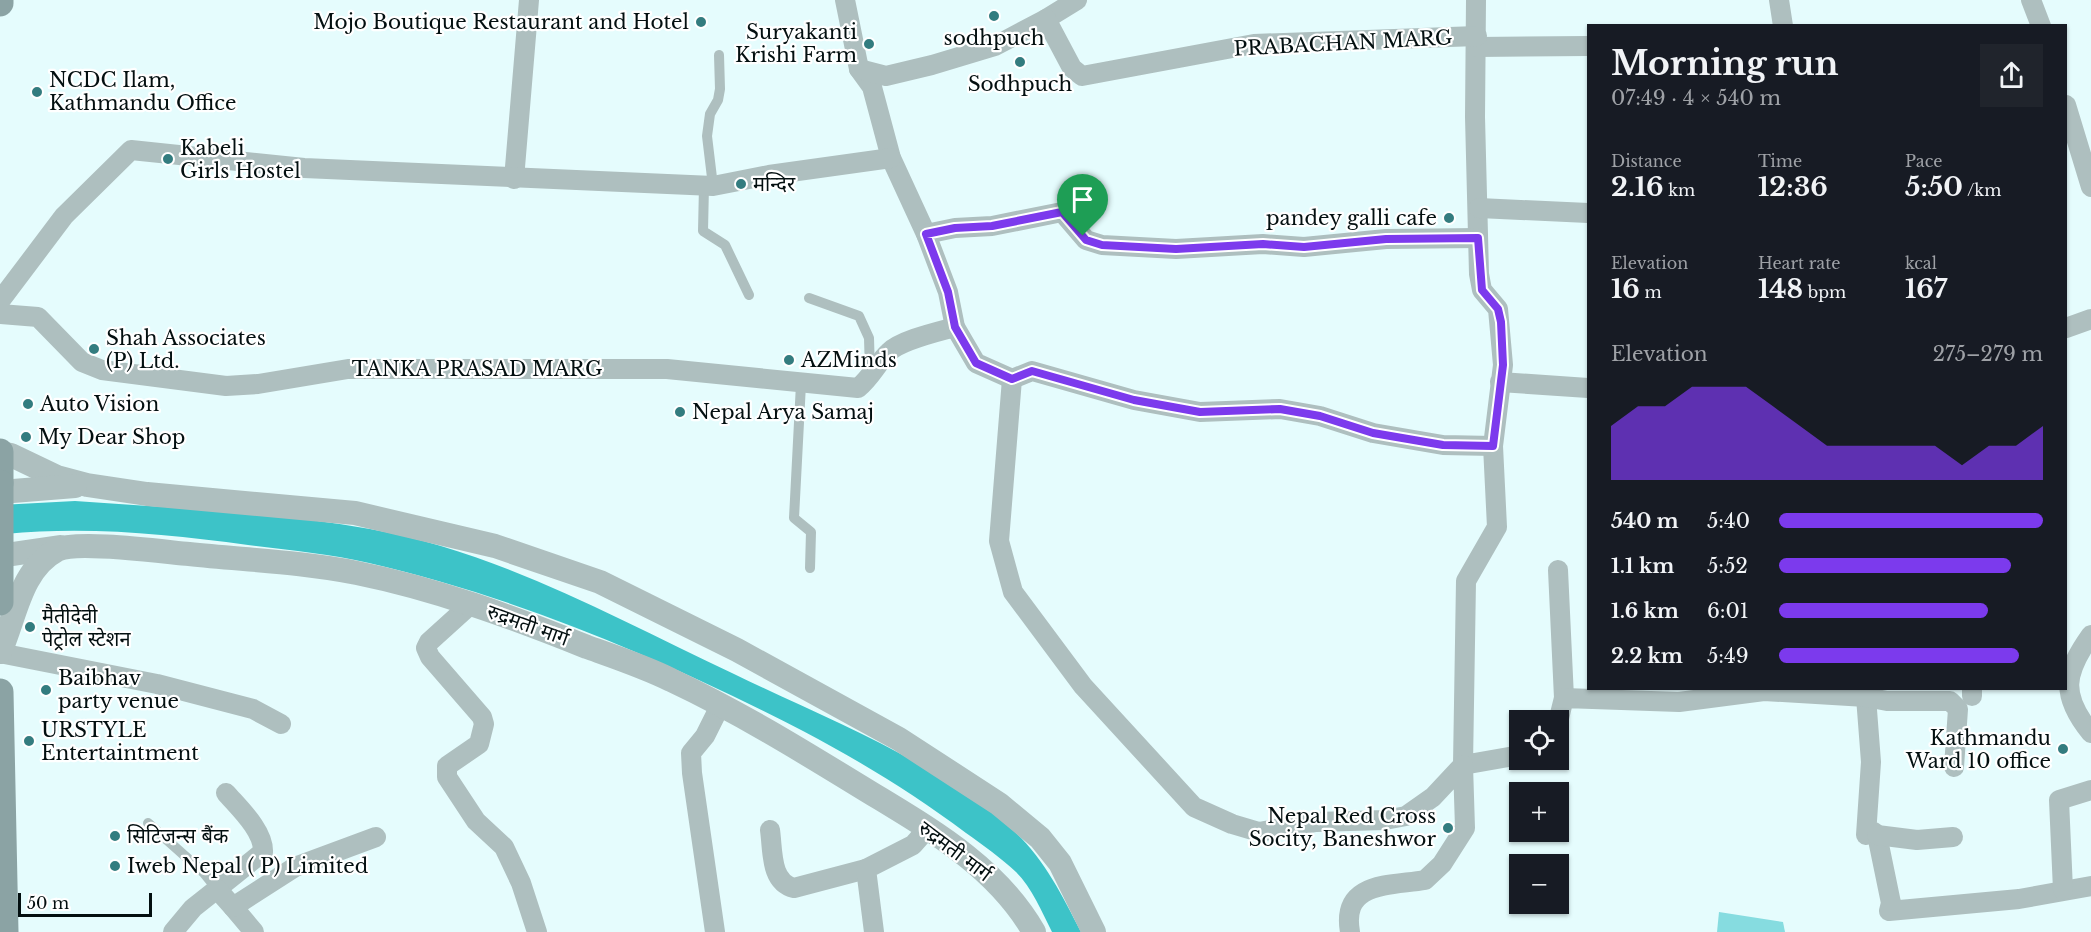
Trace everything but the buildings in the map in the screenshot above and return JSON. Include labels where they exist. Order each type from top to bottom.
[{"type":"main road","points":[[0,453],[0,620]]},
{"type":"main road","points":[[0,692],[5,932]]},
{"type":"street","points":[[514,179],[529,0]]},
{"type":"street","points":[[845,0],[859,69],[872,87],[891,158],[926,234],[948,292],[955,327],[976,363],[1012,379],[1032,371],[1134,400],[1200,412],[1280,409],[1320,416],[1373,433],[1443,445],[1493,446]]},
{"type":"street","points":[[859,69],[886,76],[995,46],[1077,0]]},
{"type":"street","points":[[1350,932],[1350,906],[1354,898],[1378,886],[1425,880],[1458,844],[1465,828],[1463,765],[1466,581],[1497,527],[1493,446],[1503,365],[1501,322],[1498,309],[1482,290],[1478,238],[1475,117],[1476,0]]},
{"type":"street","points":[[1779,0],[1783,24]]},
{"type":"street","points":[[2031,0],[2040,24]]},
{"type":"street","name":"PRABACHAN MARG","points":[[1046,19],[1072,68],[1082,76],[1254,44],[1477,42]]},
{"type":"street","points":[[1477,42],[1587,46]]},
{"type":"street","points":[[2067,108],[2091,187]]},
{"type":"street","points":[[0,300],[64,216],[131,150],[304,168],[709,186],[891,158]]},
{"type":"street","points":[[1479,208],[1587,213]]},
{"type":"street","points":[[926,234],[955,228],[992,226],[1062,212],[1086,240],[1102,245],[1176,249],[1263,244],[1304,247],[1386,239],[1478,238]]},
{"type":"street","name":"TANKA PRASAD MARG","points":[[0,314],[38,317],[82,362],[102,370],[226,386],[258,384],[348,369],[383,368],[668,369],[858,388],[870,379]]},
{"type":"street","points":[[2067,328],[2091,318]]},
{"type":"street","points":[[870,379],[889,351],[927,335],[955,327]]},
{"type":"street","points":[[1012,379],[999,541],[1013,592],[1083,686],[1194,807],[1232,824],[1258,832],[1328,821],[1385,820],[1406,816],[1433,797],[1463,765],[1509,757]]},
{"type":"street","points":[[1500,382],[1587,388]]},
{"type":"street","points":[[0,453],[11,455],[57,477],[87,485],[147,494],[355,513],[495,546],[600,582],[737,650],[899,739],[999,804],[1040,838],[1060,862],[1094,932]]},
{"type":"street","points":[[0,492],[87,485]]},
{"type":"street","points":[[61,547],[41,560],[29,577],[15,608],[11,628],[0,652],[157,684],[253,709],[281,724]]},
{"type":"street","name":"रुद्रमती मार्ग","points":[[0,556],[61,547],[163,551],[355,572],[471,604],[670,679],[792,744],[928,828],[970,858],[998,882],[1021,909],[1034,932]]},
{"type":"street","points":[[1558,570],[1564,698],[1561,710]]},
{"type":"street","points":[[471,604],[429,642],[426,648],[430,657],[482,717],[484,724],[479,744],[447,766],[447,777],[476,820],[504,847],[521,883],[537,932]]},
{"type":"street","points":[[2091,635],[2070,658],[2067,679],[2075,714],[2091,733]]},
{"type":"street","points":[[1564,698],[1679,702],[1764,691],[1866,697],[1886,695],[1956,704],[1958,708],[1954,767]]},
{"type":"street","points":[[1866,697],[1871,762],[1866,835],[1874,832],[1877,835],[1917,840],[1953,837]]},
{"type":"street","points":[[715,932],[691,753],[705,736],[720,706]]},
{"type":"street","points":[[2063,890],[2059,800],[2091,790]]},
{"type":"street","points":[[173,932],[193,908],[263,852],[263,844],[253,826],[226,793]]},
{"type":"street","points":[[770,830],[777,878],[784,886],[794,888],[866,869],[913,845],[928,828]]},
{"type":"street","points":[[1877,835],[1889,911],[2019,899],[2091,886]]},
{"type":"street","points":[[233,907],[303,863],[376,837]]},
{"type":"street","points":[[866,869],[874,932]]},
{"type":"street","points":[[217,889],[254,932]]},
{"type":"lane","points":[[719,55],[720,89],[718,100],[710,114],[707,136],[709,186],[703,231],[725,245],[749,295]]},
{"type":"lane","points":[[809,298],[859,316],[869,338],[870,379]]},
{"type":"lane","points":[[801,384],[794,518],[811,532],[810,568]]},
{"type":"lane","points":[[148,823],[204,873],[217,889]]},
{"type":"shaded area","points":[[75,501],[186,508],[333,523],[418,540],[511,570],[601,610],[876,741],[944,779],[1007,825],[1031,848],[1050,875],[1081,932],[1052,932],[1032,893],[1016,872],[927,805],[886,779],[803,731],[645,656],[481,594],[425,577],[354,560],[157,535],[97,531],[5,534],[0,505]]},
{"type":"shaded area","points":[[1719,912],[1783,922],[1785,932],[1717,932]]},
{"type":"place","name":"sodhpuch","points":[[994,16]]},
{"type":"place","name":"Mojo Boutique Restaurant and Hotel","points":[[701,22]]},
{"type":"place","name":"Suryakanti Krishi Farm","points":[[869,44]]},
{"type":"place","name":"Sodhpuch","points":[[1020,62]]},
{"type":"place","name":"NCDC Ilam, Kathmandu Office","points":[[37,92]]},
{"type":"place","name":"Kabeli Girls Hostel","points":[[168,159]]},
{"type":"place","name":"मन्दिर","points":[[741,184]]},
{"type":"place","name":"pandey galli cafe","points":[[1449,218]]},
{"type":"place","name":"Shah Associates (P) Ltd.","points":[[94,349]]},
{"type":"place","name":"AZMinds","points":[[789,360]]},
{"type":"place","name":"Auto Vision","points":[[28,404]]},
{"type":"place","name":"Nepal Arya Samaj","points":[[680,412]]},
{"type":"place","name":"My Dear Shop","points":[[26,437]]},
{"type":"place","name":"मैतीदेवी पेट्रोल स्टेशन","points":[[30,627]]},
{"type":"place","name":"Baibhav party venue","points":[[46,690]]},
{"type":"place","name":"URSTYLE Entertaintment","points":[[29,741]]},
{"type":"place","name":"Kathmandu Ward 10 office","points":[[2063,749]]},
{"type":"place","name":"Nepal Red Cross Socity, Baneshwor","points":[[1448,828]]},
{"type":"place","name":"सिटिजन्स बैंक","points":[[115,836]]},
{"type":"place","name":"Iweb Nepal ( P) Limited","points":[[115,866]]},
{"type":"route","points":[[1062,212],[1076,225],[1083,236],[1086,240],[1102,245],[1140,245],[1176,249],[1263,244],[1304,247],[1386,239],[1478,238],[1482,290],[1498,309],[1501,322],[1503,365],[1493,446],[1443,445],[1373,433],[1320,416],[1280,409],[1200,412],[1134,400],[1032,371],[1012,379],[976,363],[955,327],[948,292],[926,234],[955,228],[992,226],[1062,212]]}]
